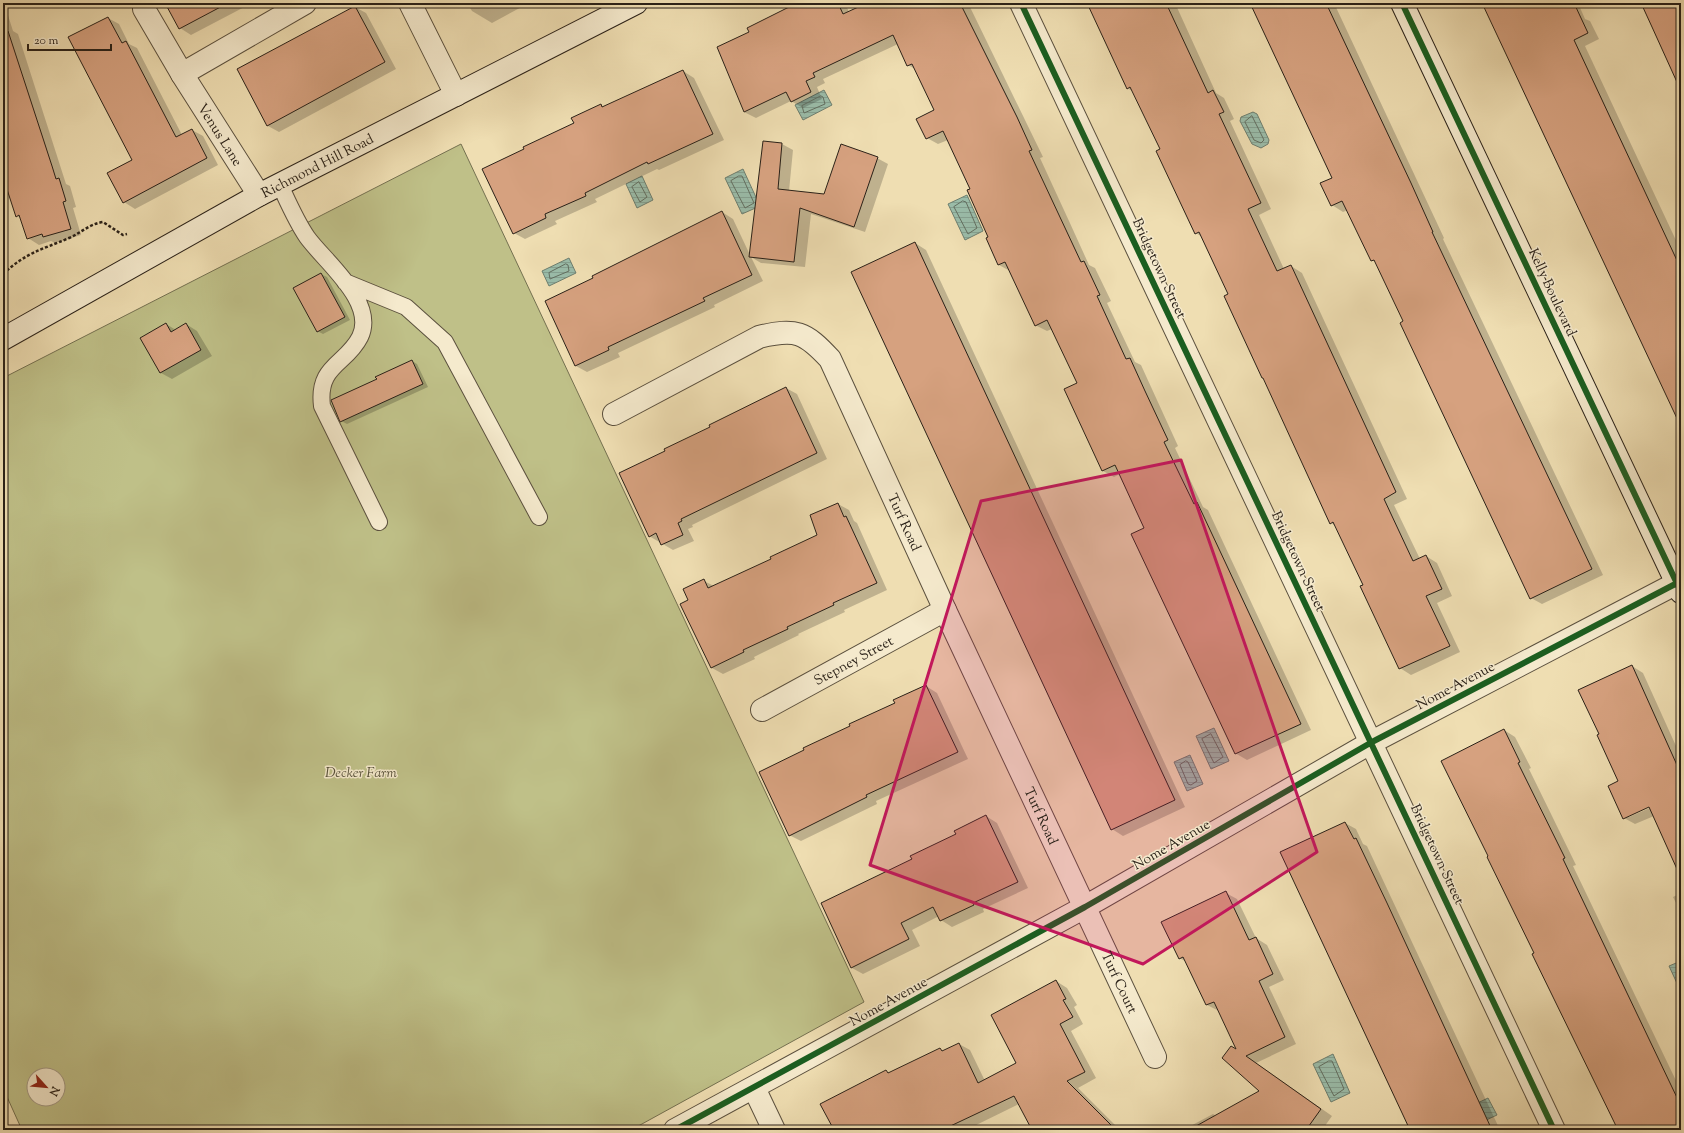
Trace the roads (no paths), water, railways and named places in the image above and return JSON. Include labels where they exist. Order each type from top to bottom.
[{"type":"street","points":[[182,74],[305,3]]},
{"type":"street","points":[[410,3],[456,95]]},
{"type":"street","name":"Richmond Hill Road","points":[[3,339],[259,196],[636,3]]},
{"type":"street","name":"Bridgetown Street","points":[[1021,3],[1372,742],[1554,1130]]},
{"type":"street","name":"Kelly Boulevard","points":[[1402,3],[1680,585]]},
{"type":"street","name":"Venus Lane","points":[[144,9],[182,74],[259,196]]},
{"type":"street","name":"Turf Road","points":[[614,414],[759,337],[780,332],[800,333],[815,343],[830,359],[945,610],[1085,907]]},
{"type":"street","name":"Nome Avenue","points":[[675,1130],[1085,907],[1372,742],[1680,585]]},
{"type":"street","name":"Stepney Street","points":[[762,710],[945,610]]},
{"type":"street","name":"Turf Court","points":[[1085,907],[1155,1057]]},
{"type":"street","points":[[754,1088],[774,1130]]},
{"type":"lane","points":[[280,185],[308,238],[345,282],[361,308],[363,321],[360,336],[325,378],[320,392],[322,406],[379,522]]},
{"type":"lane","points":[[345,282],[406,307],[445,342],[539,517]]},
{"type":"water","points":[[824,90],[832,105],[803,120],[795,105]]},
{"type":"water","points":[[1253,112],[1257,114],[1269,140],[1268,144],[1261,148],[1252,144],[1240,121],[1241,117]]},
{"type":"water","points":[[743,169],[760,206],[742,214],[725,178]]},
{"type":"water","points":[[642,176],[653,200],[637,208],[626,184]]},
{"type":"water","points":[[967,195],[983,231],[965,240],[948,204]]},
{"type":"water","points":[[569,258],[576,273],[549,286],[542,271]]},
{"type":"water","points":[[1214,728],[1229,761],[1211,769],[1196,736]]},
{"type":"water","points":[[1190,755],[1203,784],[1187,791],[1174,762]]},
{"type":"water","points":[[1681,961],[1681,992],[1669,966]]},
{"type":"water","points":[[1333,1054],[1350,1093],[1331,1102],[1313,1064]]},
{"type":"water","points":[[1488,1098],[1497,1115],[1467,1129],[1459,1112]]},
{"type":"park label","name":"Decker Farm","points":[[361,772]]}]
